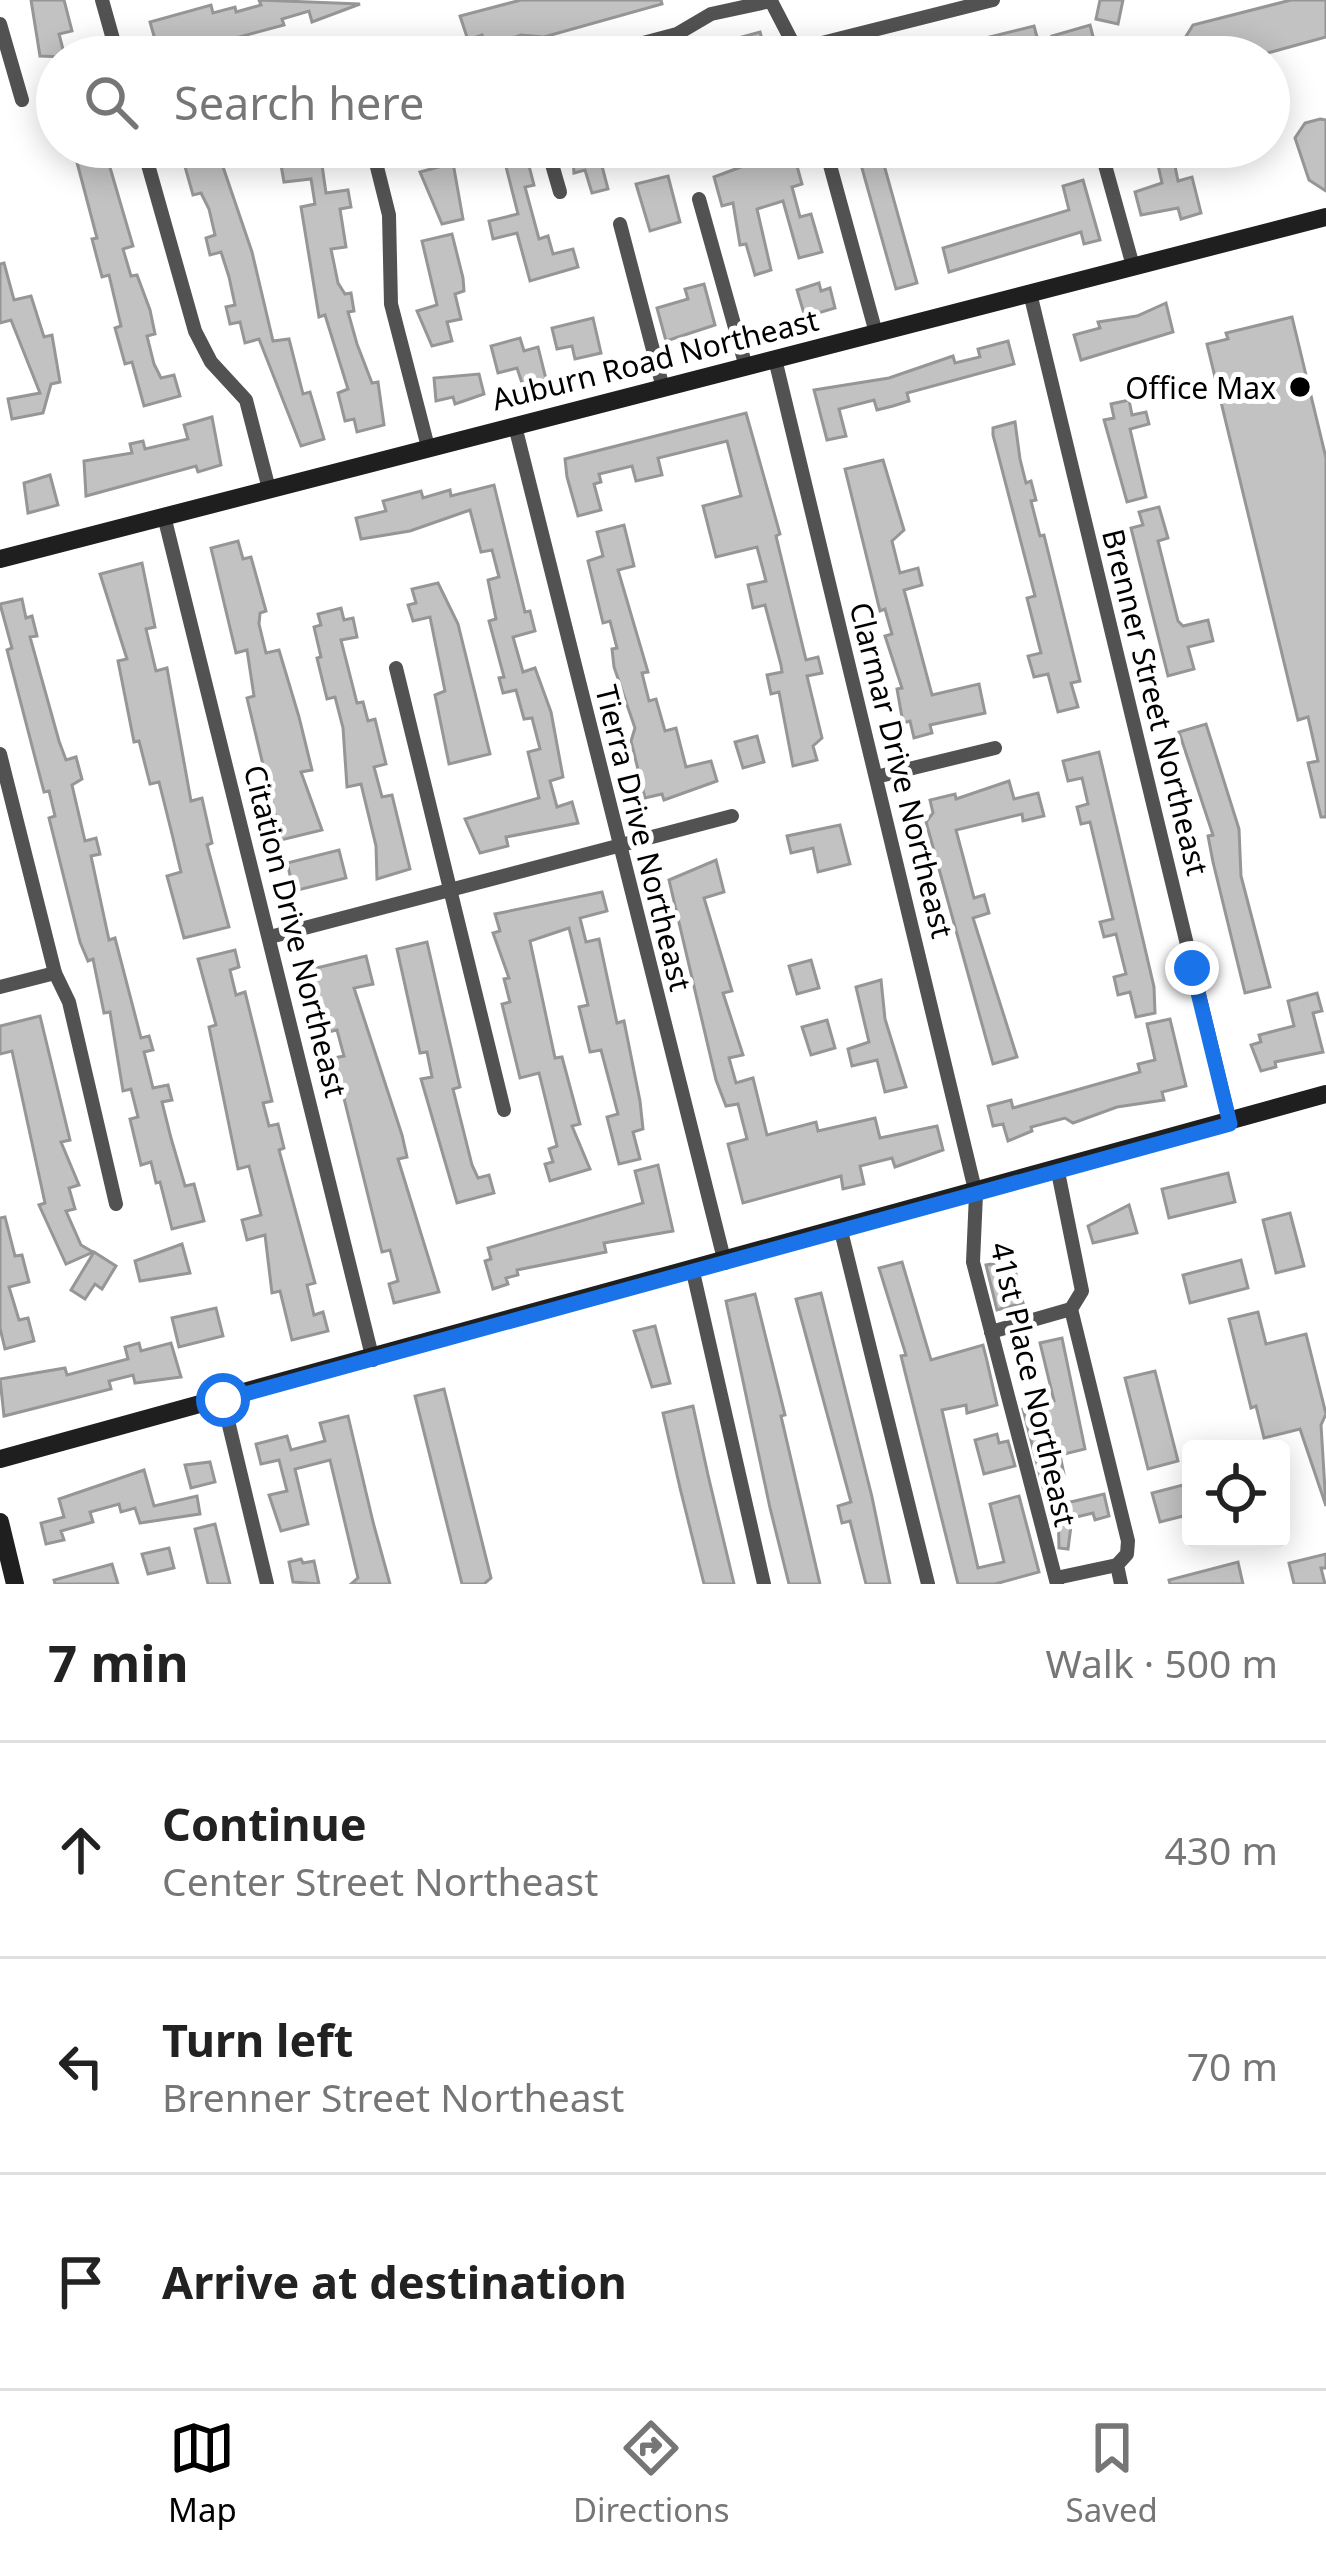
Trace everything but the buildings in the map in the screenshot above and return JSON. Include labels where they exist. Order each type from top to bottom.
[{"type":"street","points":[[102,0],[112,36]]},
{"type":"street","points":[[861,36],[993,0]]},
{"type":"street","points":[[669,36],[709,7],[771,1],[790,36]]},
{"type":"street","points":[[0,24],[22,100]]},
{"type":"street","points":[[149,168],[195,331],[212,362],[246,400],[269,489]]},
{"type":"street","points":[[377,168],[389,215],[391,304],[428,447]]},
{"type":"street","points":[[554,168],[560,192]]},
{"type":"street","points":[[831,168],[876,333]]},
{"type":"street","points":[[1106,168],[1132,266]]},
{"type":"street","points":[[699,199],[746,367]]},
{"type":"street","name":"Auburn Road Northeast","points":[[0,559],[1326,217]]},
{"type":"street","points":[[620,224],[663,388]]},
{"type":"street","name":"Brenner Street Northeast","points":[[1030,293],[1230,1124]]},
{"type":"street","name":"Clarmar Drive Northeast","points":[[775,359],[976,1194]]},
{"type":"street","name":"Tierra Drive Northeast","points":[[514,426],[725,1263]]},
{"type":"street","name":"Citation Drive Northeast","points":[[164,517],[373,1360]]},
{"type":"street","points":[[396,668],[504,1110]]},
{"type":"street","points":[[876,777],[995,748]]},
{"type":"street","points":[[0,754],[55,973],[69,1001],[116,1204]]},
{"type":"street","points":[[270,937],[732,817]]},
{"type":"street","points":[[0,987],[55,973]]},
{"type":"street","points":[[0,1460],[1058,1172],[1326,1094]]},
{"type":"street","points":[[1057,1581],[1117,1565],[1127,1554],[1128,1540],[1071,1310],[1082,1291],[1058,1172]]},
{"type":"street","name":"41st Place Northeast","points":[[976,1194],[971,1246],[1046,1557],[1057,1581]]},
{"type":"street","points":[[841,1231],[928,1584]]},
{"type":"street","points":[[693,1272],[764,1584]]},
{"type":"street","points":[[991,1332],[1071,1310]]},
{"type":"street","points":[[223,1400],[267,1584]]},
{"type":"street","points":[[0,1522],[15,1584]]},
{"type":"street","points":[[1117,1565],[1121,1584]]},
{"type":"place","name":"Office Max","points":[[1300,387]]},
{"type":"route","points":[[223,1400],[1230,1124],[1192,968]]}]
